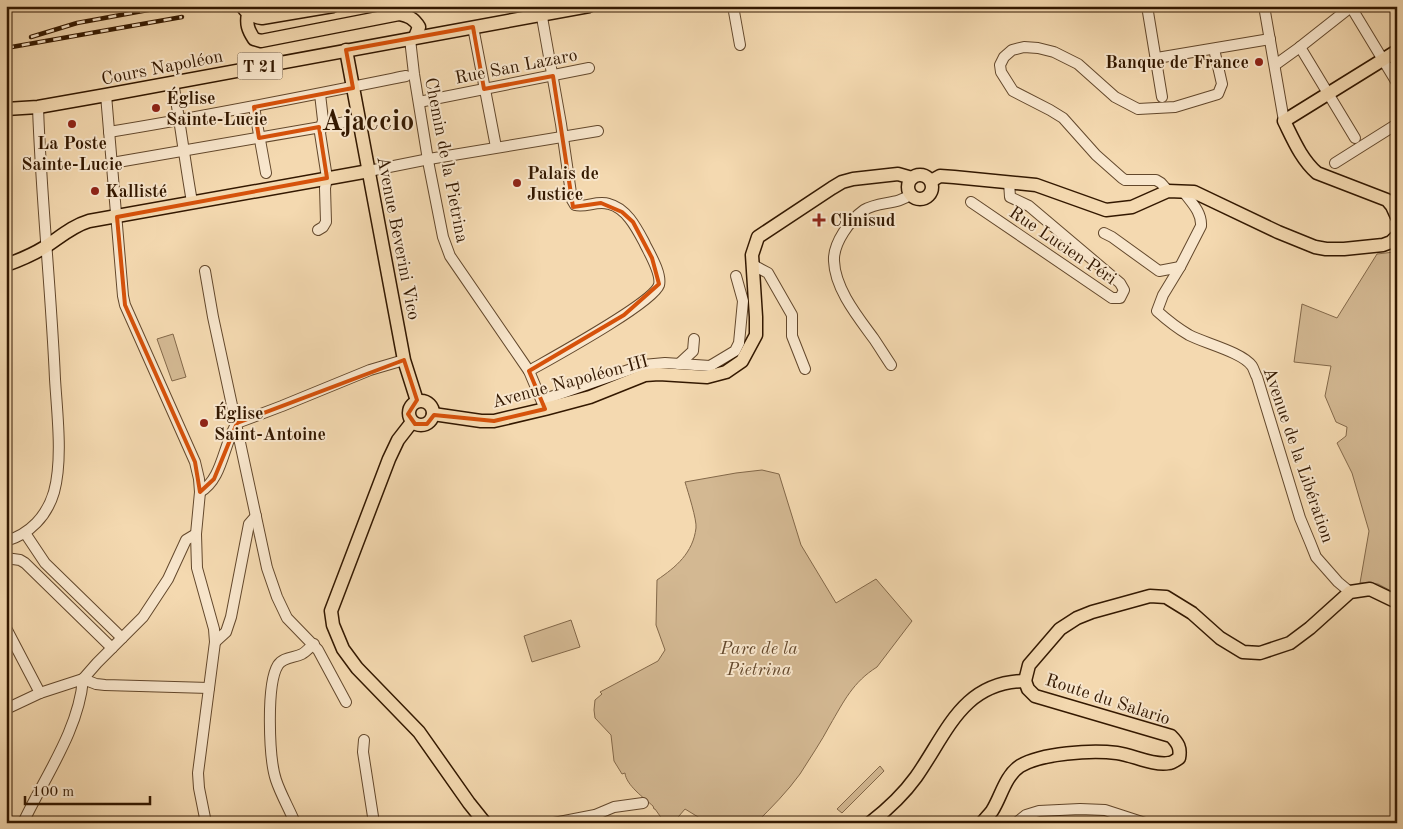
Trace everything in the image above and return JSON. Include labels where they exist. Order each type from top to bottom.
[{"type":"main road","points":[[245,10],[262,18],[282,10],[333,6]]},
{"type":"main road","name":"Cours Napoléon","points":[[6,109],[38,107],[106,95],[473,27],[540,11],[590,6]]},
{"type":"main road","points":[[245,10],[248,31],[254,39],[261,41],[399,14],[409,16],[419,27],[412,38]]},
{"type":"main road","name":"Avenue Beverini Vico","points":[[346,50],[404,360],[417,402]]},
{"type":"main road","points":[[1397,51],[1284,121],[1302,155],[1309,166],[1317,173],[1387,200],[1397,215]]},
{"type":"main road","points":[[6,266],[28,257],[68,230],[81,224],[368,171]]},
{"type":"main road","name":"Avenue Napoléon III","points":[[433,414],[494,421],[547,403],[590,396],[645,375],[659,374],[707,378],[726,372],[742,360],[756,335],[752,256],[758,237],[842,182],[898,174],[912,178]]},
{"type":"main road","points":[[922,175],[931,181],[931,192],[926,198],[918,198],[911,194],[908,188],[912,178],[915,176],[922,175]]},
{"type":"main road","points":[[931,181],[940,176],[1036,184],[1106,210],[1132,207],[1168,191],[1194,192],[1278,232],[1315,247],[1326,249],[1384,245],[1391,242],[1397,236]]},
{"type":"main road","points":[[417,402],[424,402],[430,405],[433,414],[430,422],[419,426],[412,422],[410,418],[410,406],[417,402]]},
{"type":"main road","points":[[412,422],[398,440],[389,459],[331,611],[343,649],[357,668],[419,732],[485,823]]},
{"type":"main road","points":[[870,823],[901,797],[917,776],[956,715],[976,695],[996,686],[1025,681],[1030,665],[1060,629],[1077,618],[1150,596],[1166,597],[1192,613],[1220,638],[1243,652],[1260,653],[1290,643],[1310,628],[1350,592],[1370,589],[1397,602]]},
{"type":"main road","name":"Route du Salario","points":[[982,823],[991,812],[1010,776],[1018,767],[1027,762],[1088,752],[1118,753],[1160,763],[1170,763],[1179,758],[1180,751],[1177,742],[1171,736],[1035,696],[1028,689],[1025,681]]},
{"type":"street","points":[[733,6],[740,45]]},
{"type":"street","points":[[1147,6],[1162,97]]},
{"type":"street","points":[[1264,6],[1284,121]]},
{"type":"street","points":[[1275,64],[1352,6],[1397,83]]},
{"type":"street","points":[[529,371],[624,315],[656,290],[659,284],[659,275],[652,258],[633,222],[610,204],[574,205],[553,76],[540,11]]},
{"type":"street","points":[[473,27],[496,147]]},
{"type":"street","name":"Chemin de la Pietrina","points":[[412,38],[414,74],[428,159],[443,237],[450,256],[529,371],[547,403]]},
{"type":"street","points":[[1157,58],[1270,39]]},
{"type":"street","points":[[1300,47],[1355,138]]},
{"type":"street","points":[[1168,191],[1156,180],[1125,180],[1122,178],[1096,155],[1062,118],[1012,91],[1001,72],[1000,65],[1004,57],[1012,50],[1038,48],[1054,52],[1078,64],[1115,97],[1138,109],[1175,107],[1218,94],[1222,84],[1214,49]]},
{"type":"street","name":"Rue San Lazaro","points":[[419,102],[589,68]]},
{"type":"street","points":[[109,132],[180,121],[406,76]]},
{"type":"street","points":[[173,82],[192,202]]},
{"type":"street","points":[[318,230],[326,222],[325,188],[327,178],[320,133],[323,116],[320,94]]},
{"type":"street","points":[[106,95],[125,305],[195,462],[199,479],[200,492],[196,534],[197,568],[214,629],[215,642],[198,773],[206,823]]},
{"type":"street","points":[[6,541],[25,533],[39,521],[51,501],[58,461],[52,312],[38,107]]},
{"type":"street","points":[[254,107],[266,173]]},
{"type":"street","points":[[112,163],[359,119]]},
{"type":"street","points":[[1335,163],[1397,124]]},
{"type":"street","points":[[368,171],[496,147],[598,131]]},
{"type":"street","name":"Rue Lucien Péri","points":[[971,202],[1112,298],[1120,298],[1124,290],[1120,283],[1029,206],[1010,197],[1009,182]]},
{"type":"street","points":[[1104,233],[1159,271],[1180,267],[1201,226],[1202,218],[1183,191]]},
{"type":"street","points":[[891,364],[849,305],[838,279],[834,260],[838,242],[847,226],[864,210],[895,202],[911,194]]},
{"type":"street","points":[[753,266],[768,273],[792,315],[792,336],[805,369]]},
{"type":"street","name":"Avenue de la Libération","points":[[1180,267],[1162,295],[1157,311],[1177,328],[1251,365],[1257,377],[1300,518],[1316,557],[1338,582],[1350,592]]},
{"type":"street","points":[[205,271],[213,317],[267,568],[276,597],[287,618],[314,644],[346,702]]},
{"type":"street","points":[[547,403],[643,365],[665,363],[710,366],[735,351],[739,343],[743,301],[736,276]]},
{"type":"street","points":[[679,364],[693,351],[694,339]]},
{"type":"street","points":[[200,492],[208,487],[214,479],[237,422],[370,370],[404,360]]},
{"type":"street","points":[[215,642],[226,632],[231,617],[249,524],[256,516]]},
{"type":"street","points":[[25,533],[45,563],[122,638]]},
{"type":"street","points":[[6,709],[40,693],[83,679],[143,617],[163,586],[186,540],[196,534]]},
{"type":"street","points":[[6,558],[20,560],[25,563],[112,648]]},
{"type":"street","points":[[6,628],[40,693]]},
{"type":"street","points":[[295,823],[275,778],[270,739],[270,707],[274,674],[279,663],[301,654],[314,644]]},
{"type":"street","points":[[83,679],[105,685],[209,688]]},
{"type":"street","points":[[23,823],[64,744],[82,696],[83,679]]},
{"type":"street","points":[[364,740],[363,752],[374,823]]},
{"type":"street","points":[[554,823],[594,816],[614,807],[643,803]]},
{"type":"street","points":[[1016,823],[1026,815],[1040,811],[1080,809],[1105,810],[1146,823]]},
{"type":"street","points":[[412,823],[420,823]]},
{"type":"highlighted area","points":[[473,27],[484,89],[553,76],[573,207],[601,203],[622,212],[633,222],[652,258],[659,284],[624,315],[529,371],[545,409],[494,421],[434,415],[427,424],[415,424],[408,414],[417,400],[404,360],[237,423],[214,479],[200,492],[195,462],[125,305],[117,217],[327,178],[319,127],[259,138],[254,107],[353,88],[346,50]]},
{"type":"green space","points":[[1394,252],[1397,255],[1397,594],[1378,584],[1360,583],[1369,531],[1352,473],[1337,443],[1346,436],[1347,427],[1336,422],[1325,396],[1331,366],[1294,362],[1302,304],[1337,318],[1377,254]]},
{"type":"green space","points":[[173,334],[186,377],[172,381],[157,339]]},
{"type":"green space","name":"Parc de la Pietrina","points":[[762,470],[779,474],[801,545],[836,603],[876,579],[912,621],[877,667],[855,686],[800,774],[785,793],[756,823],[708,823],[685,809],[673,823],[665,823],[653,806],[632,787],[625,773],[622,774],[614,761],[611,735],[595,718],[595,700],[602,694],[600,692],[658,661],[665,650],[656,625],[657,580],[671,570],[687,552],[696,528],[694,513],[685,482]]},
{"type":"green space","points":[[571,620],[580,647],[532,662],[524,636]]},
{"type":"green space","points":[[880,766],[884,771],[842,813],[837,809]]},
{"type":"railway","points":[[31,37],[77,23],[170,6]]},
{"type":"railway","points":[[6,48],[182,17]]},
{"type":"place","name":"Banque de France","points":[[1259,62]]},
{"type":"place","name":"Église Sainte-Lucie","points":[[156,108]]},
{"type":"place","name":"La Poste Sainte-Lucie","points":[[72,124]]},
{"type":"place","name":"Palais de Justice","points":[[517,183]]},
{"type":"place","name":"Kallisté","points":[[95,191]]},
{"type":"place","name":"Clinisud","points":[[819,220]]},
{"type":"place","name":"Église Saint-Antoine","points":[[204,423]]},
{"type":"district","name":"Ajaccio","points":[[368,120]]}]
